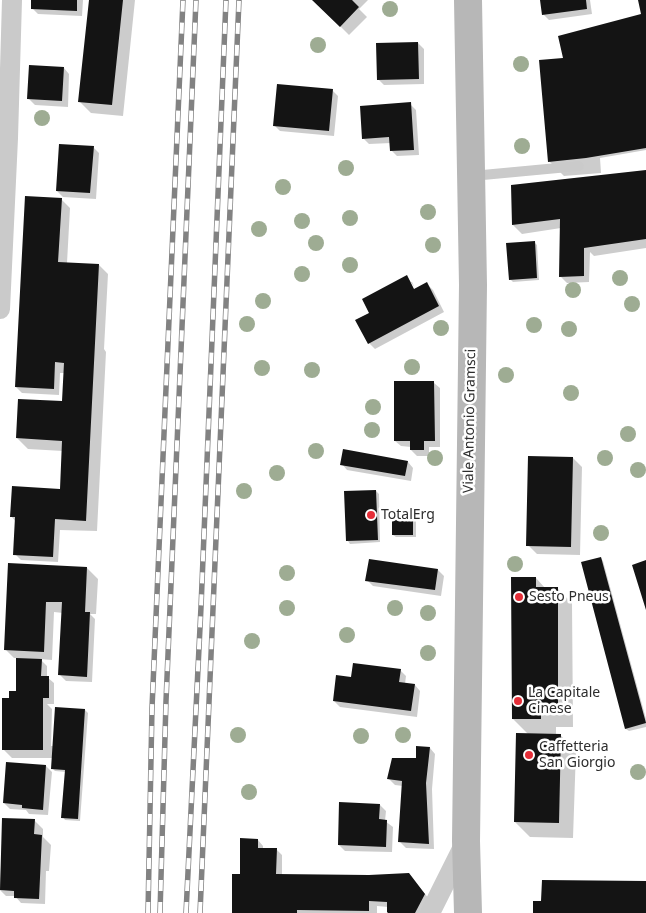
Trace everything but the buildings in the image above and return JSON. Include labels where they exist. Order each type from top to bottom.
[{"type":"main road","name":"Viale Antonio Gramsci","points":[[468,0],[473,285],[466,841],[468,913]]},
{"type":"main road","name":"Viale Antonio Gramsci","points":[[452,913],[466,841]]},
{"type":"street","points":[[0,309],[12,0]]},
{"type":"street","points":[[430,913],[466,841]]},
{"type":"lane","points":[[471,176],[579,166]]},
{"type":"railway","points":[[148,913],[152,708],[183,0]]},
{"type":"railway","points":[[160,913],[166,701],[196,0]]},
{"type":"railway","points":[[186,913],[201,607],[226,0]]},
{"type":"railway","points":[[200,913],[239,0]]},
{"type":"place","name":"TotalErg","points":[[371,515]]},
{"type":"place","name":"Sesto Pneus","points":[[519,597]]},
{"type":"place","name":"La Capitale Cinese","points":[[518,701]]},
{"type":"place","name":"Caffetteria San Giorgio","points":[[529,755]]}]
